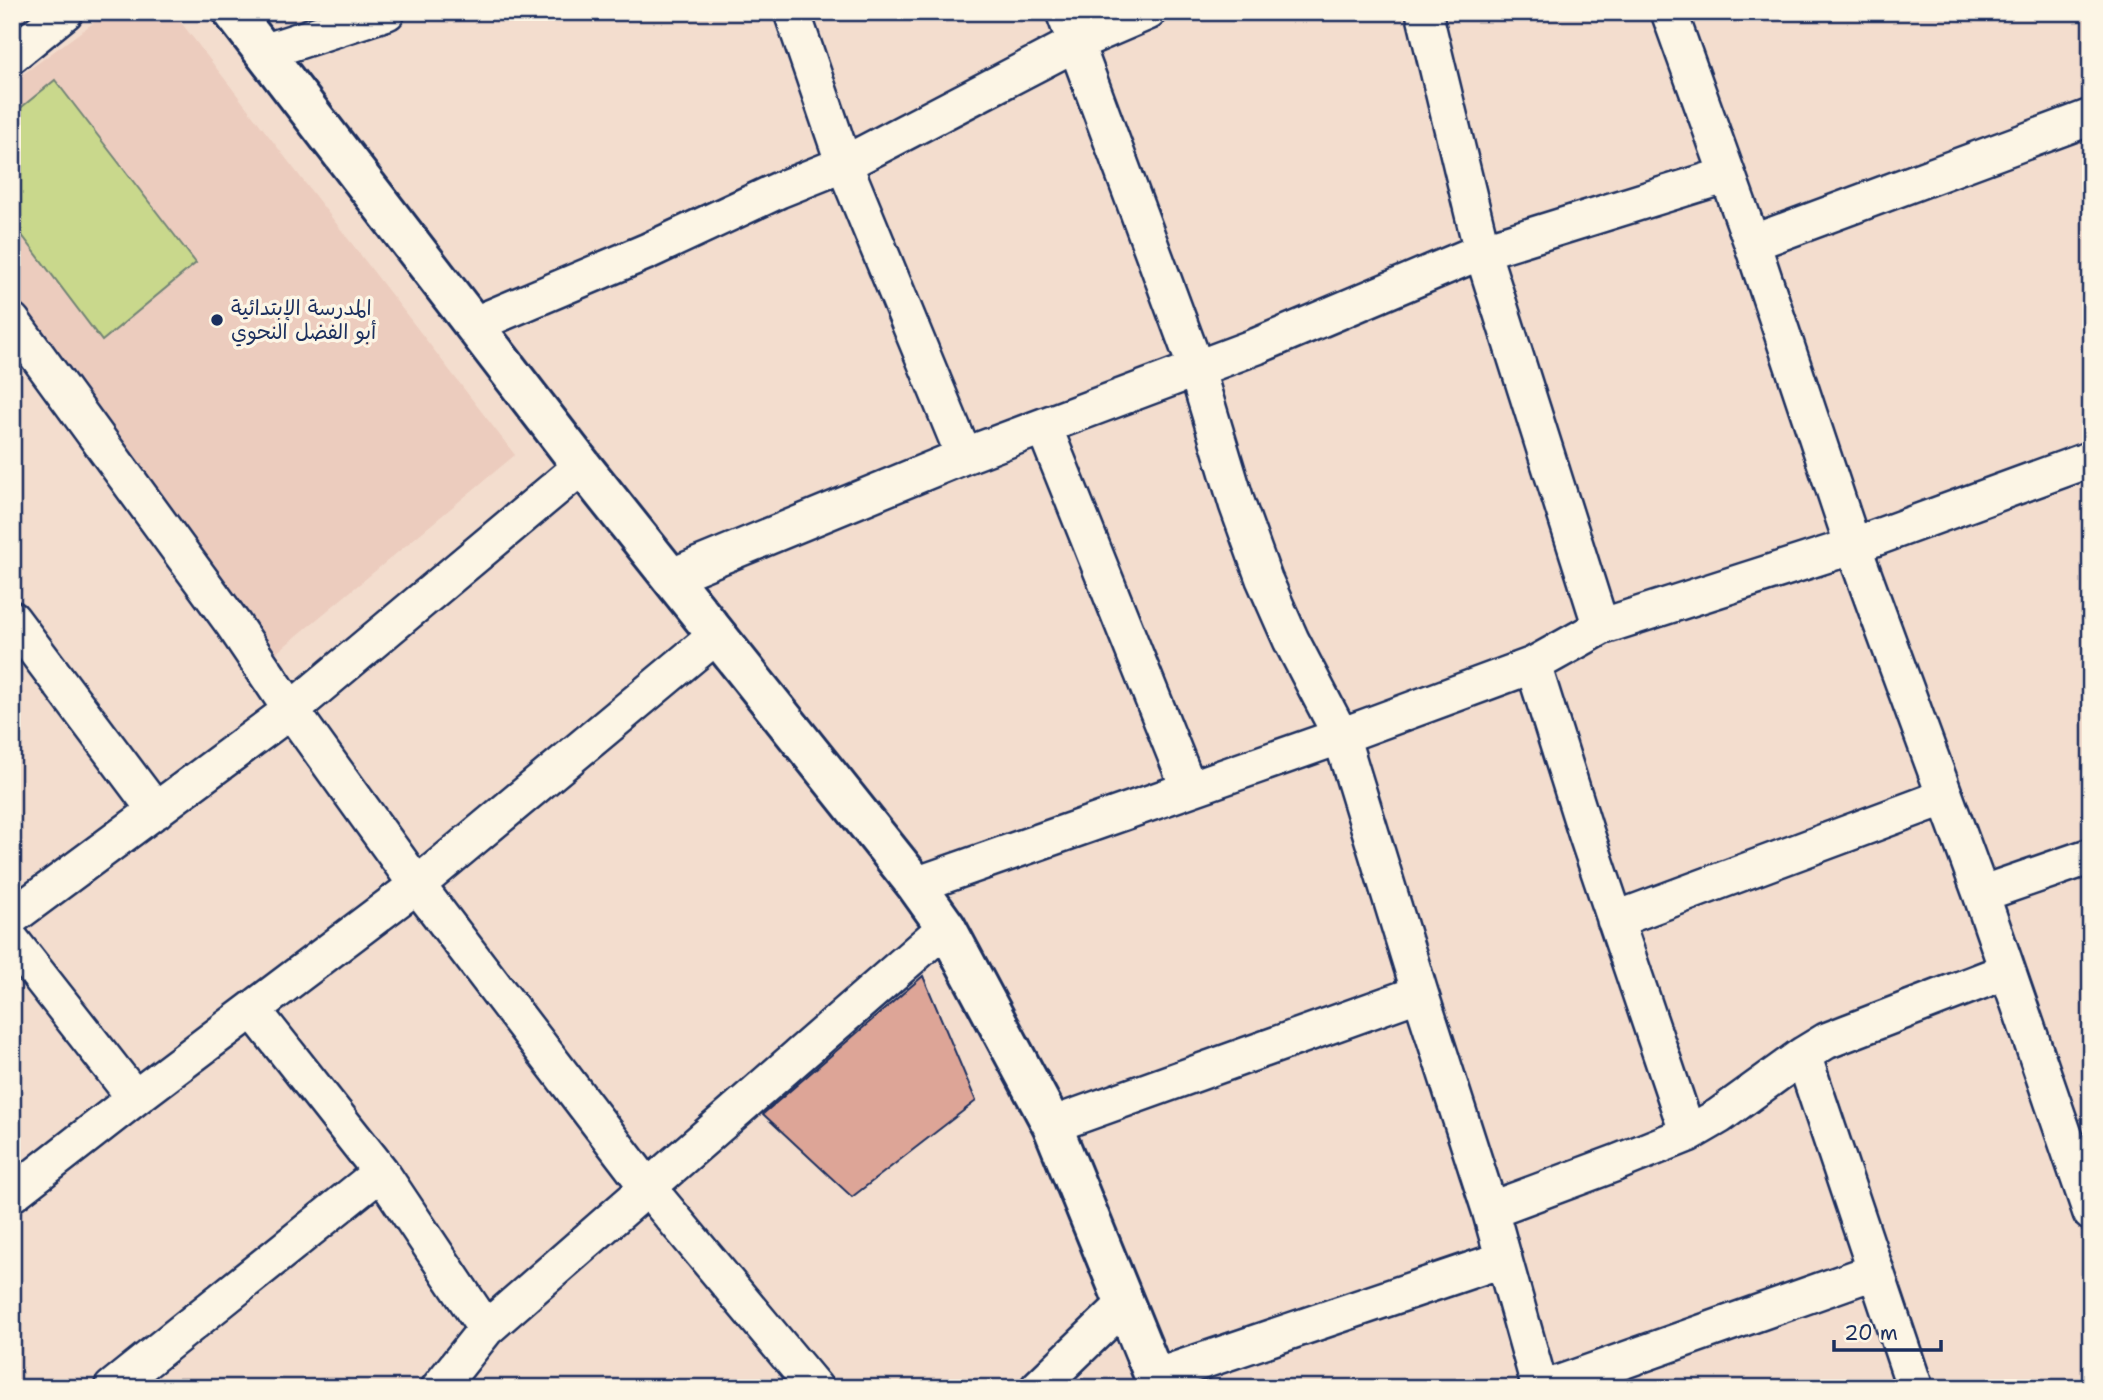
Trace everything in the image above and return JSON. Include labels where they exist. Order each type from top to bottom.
[{"type":"street","points":[[12,55],[65,12]]},
{"type":"street","points":[[233,12],[582,466],[916,885],[946,927],[1052,1125],[1157,1383],[1504,1259]]},
{"type":"street","points":[[264,52],[387,12]]},
{"type":"street","points":[[792,12],[844,164],[964,456]]},
{"type":"street","points":[[473,325],[844,164],[1070,28],[1148,12]]},
{"type":"street","points":[[1424,12],[1482,251],[1601,628]]},
{"type":"street","points":[[1669,12],[1752,243],[1853,546],[2007,971],[2079,1140],[2091,1213]]},
{"type":"street","points":[[1070,28],[1196,368],[1237,504],[1264,579],[1291,640],[1341,736],[1490,1210],[1540,1388]]},
{"type":"street","points":[[1752,243],[2091,117]]},
{"type":"street","points":[[670,577],[964,456],[1257,346],[1482,251],[1727,175]]},
{"type":"street","points":[[19,345],[233,624],[291,710],[417,885],[649,1188],[815,1388]]},
{"type":"street","points":[[1044,427],[1189,789]]},
{"type":"street","points":[[916,885],[1341,736],[1533,665],[1601,628],[1853,546],[2091,459]]},
{"type":"street","points":[[12,917],[291,710],[582,466]]},
{"type":"street","points":[[12,619],[156,811]]},
{"type":"street","points":[[12,1194],[417,885],[717,635]]},
{"type":"street","points":[[1533,665],[1586,833],[1688,1134]]},
{"type":"street","points":[[1615,920],[1945,797]]},
{"type":"street","points":[[1981,894],[2091,856]]},
{"type":"street","points":[[439,1388],[486,1329],[946,927]]},
{"type":"street","points":[[12,941],[135,1098]]},
{"type":"street","points":[[1490,1210],[1688,1134],[1826,1041],[2007,971]]},
{"type":"street","points":[[1052,1125],[1420,993]]},
{"type":"street","points":[[253,1010],[381,1172],[486,1329]]},
{"type":"street","points":[[1802,1055],[1915,1388]]},
{"type":"street","points":[[112,1388],[381,1172]]},
{"type":"street","points":[[1546,1388],[1876,1271]]},
{"type":"street","points":[[1038,1388],[1125,1304]]},
{"type":"shaded area","points":[[108,12],[173,12],[515,455],[275,654],[12,298],[12,82]]},
{"type":"green space","points":[[55,80],[196,263],[102,341],[12,222],[12,115]]},
{"type":"building","points":[[923,976],[976,1101],[852,1197],[763,1114]]},
{"type":"place","name":"المدرسة الإبتدائية أبو الفضل النحوي","points":[[217,320]]}]
